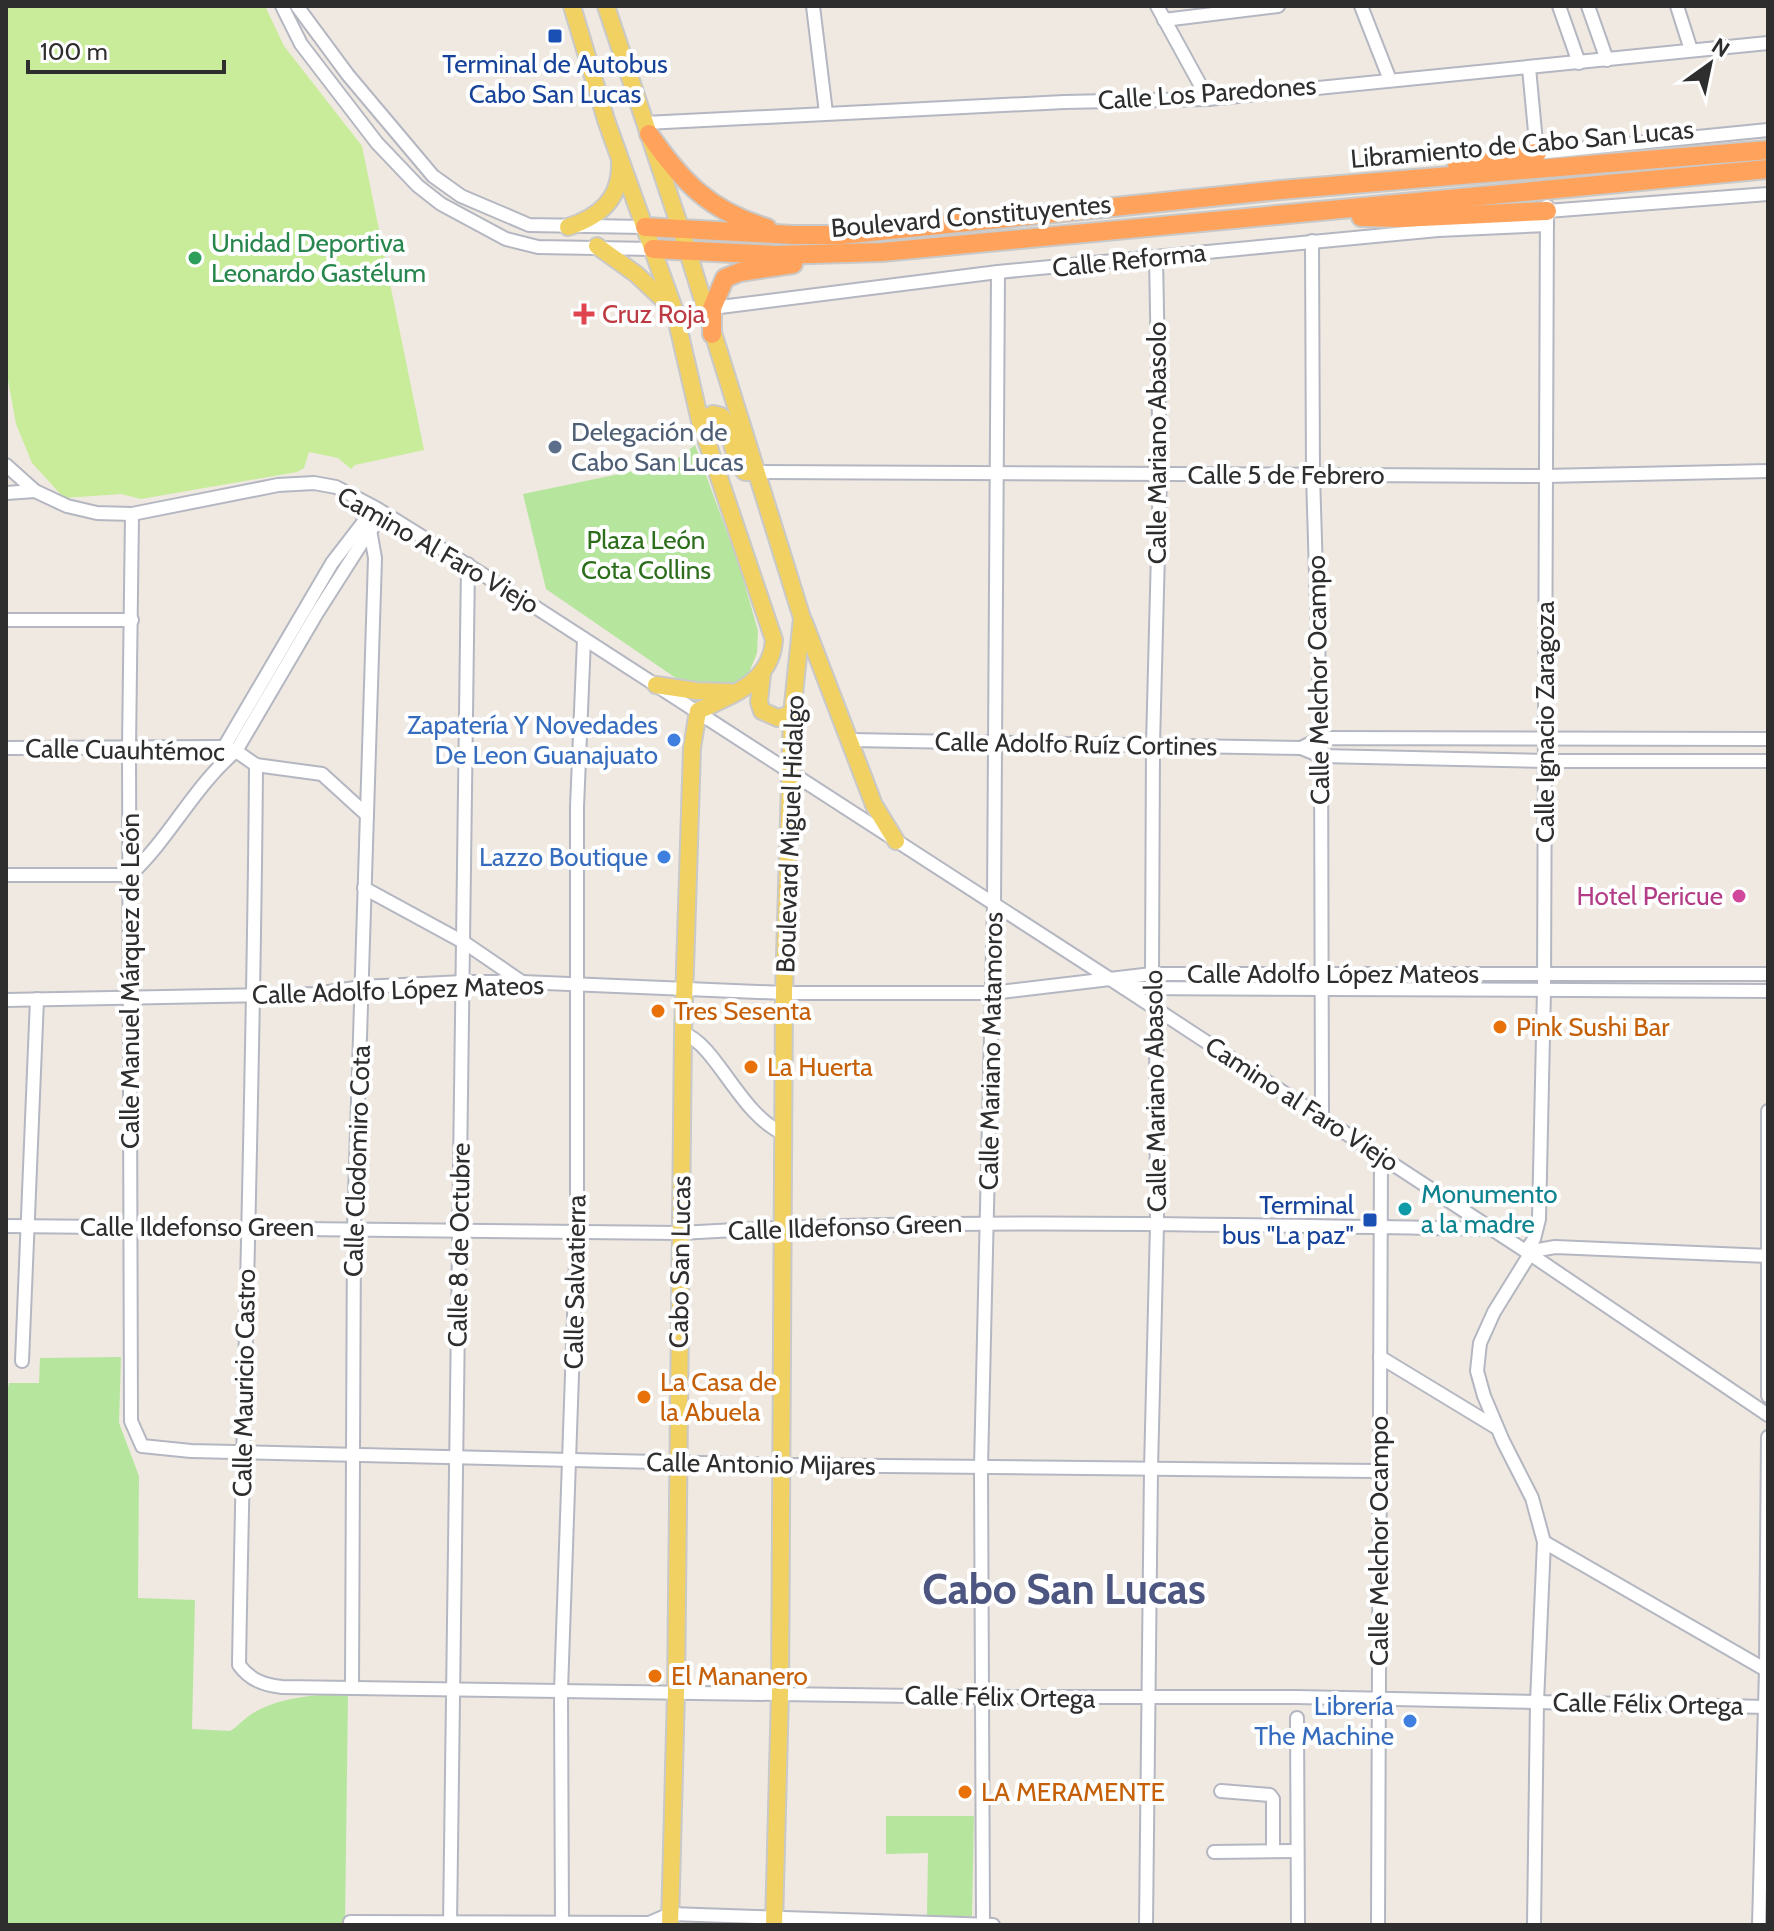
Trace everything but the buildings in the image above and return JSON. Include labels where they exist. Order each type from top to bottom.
[{"type":"highway","points":[[647,129],[681,178],[713,205],[756,225],[793,235]]},
{"type":"highway","name":"Libramiento de Cabo San Lucas","points":[[1280,190],[1768,150]]},
{"type":"highway","points":[[1280,190],[1537,153]]},
{"type":"highway","name":"Boulevard Constituyentes","points":[[653,249],[777,255],[882,252],[1768,169]]},
{"type":"highway","name":"Boulevard Constituyentes","points":[[645,227],[841,235],[1280,190]]},
{"type":"highway","points":[[1282,214],[1547,218]]},
{"type":"highway","points":[[712,334],[712,308],[721,283],[733,273],[882,252]]},
{"type":"main road","name":"Boulevard Miguel Hidalgo","points":[[572,6],[606,120],[674,309],[700,421],[774,640],[771,660],[762,674],[751,684],[698,711]]},
{"type":"main road","name":"Boulevard Miguel Hidalgo","points":[[606,6],[681,230],[802,618],[792,714],[784,993],[780,1693],[774,1921]]},
{"type":"main road","points":[[568,227],[595,216],[607,205],[620,176],[619,153]]},
{"type":"main road","points":[[597,246],[636,274],[674,309]]},
{"type":"main road","points":[[700,421],[713,414],[721,416],[726,422],[736,463],[745,472],[755,472]]},
{"type":"main road","points":[[802,618],[874,805],[896,841]]},
{"type":"main road","points":[[762,674],[759,702],[762,711],[778,718],[792,714]]},
{"type":"main road","points":[[656,685],[696,691],[736,692]]},
{"type":"main road","name":"Cabo San Lucas","points":[[663,1922],[676,1692],[683,1033],[692,748],[698,711]]},
{"type":"street","name":"Boulevard Constituyentes","points":[[282,6],[301,44],[377,143],[418,186],[441,204],[506,239],[538,247],[653,249]]},
{"type":"street","name":"Boulevard Constituyentes","points":[[297,6],[348,75],[433,176],[461,196],[529,225],[645,227]]},
{"type":"street","points":[[813,6],[826,113]]},
{"type":"street","points":[[1157,6],[1208,99]]},
{"type":"street","points":[[1164,20],[1278,6]]},
{"type":"street","points":[[1361,6],[1390,80]]},
{"type":"street","points":[[1559,6],[1579,63]]},
{"type":"street","points":[[1588,6],[1607,60]]},
{"type":"street","points":[[1677,6],[1691,50]]},
{"type":"street","name":"Calle Los Paredones","points":[[647,129],[826,113],[1208,99],[1768,43]]},
{"type":"street","points":[[1529,68],[1537,153],[1768,130]]},
{"type":"street","name":"Calle Ignacio Zaragoza","points":[[1534,1925],[1537,1702],[1544,1542],[1532,1498],[1479,1381],[1478,1356],[1480,1343],[1494,1312],[1534,1239],[1539,1219],[1544,990],[1546,190]]},
{"type":"street","points":[[1547,218],[1768,194]]},
{"type":"street","name":"Calle Reforma","points":[[712,308],[998,272],[1547,218]]},
{"type":"street","name":"Calle Melchor Ocampo","points":[[1312,241],[1313,475],[1321,738],[1322,1118]]},
{"type":"street","name":"Calle Mariano Abasolo","points":[[1146,1925],[1157,1225],[1156,1009],[1152,974],[1153,745],[1160,475],[1156,257]]},
{"type":"street","name":"Calle Mariano Matamoros","points":[[983,1925],[981,1467],[994,905],[998,272]]},
{"type":"street","name":"Camino Al Faro Viejo","points":[[7,462],[35,491],[67,506],[97,513],[132,514],[278,485],[314,483],[336,487],[468,564],[791,774]]},
{"type":"street","name":"Calle 5 de Febrero","points":[[755,472],[1546,476],[1768,471]]},
{"type":"street","points":[[6,493],[35,491]]},
{"type":"street","name":"Calle Clodomiro Cota","points":[[352,1688],[354,1228],[375,558],[367,525],[353,496]]},
{"type":"street","points":[[215,768],[222,747],[332,563],[382,512]]},
{"type":"street","name":"Calle Manuel Márquez de León","points":[[132,514],[129,747],[131,1421],[142,1446]]},
{"type":"street","points":[[6,875],[130,875],[147,860],[215,768],[236,751],[367,525]]},
{"type":"street","name":"Calle 8 de Octubre","points":[[450,1924],[468,564]]},
{"type":"street","points":[[6,620],[132,620]]},
{"type":"street","name":"Calle Salvatierra","points":[[562,1924],[561,1690],[577,1231],[577,807],[584,639]]},
{"type":"street","name":"Calle Adolfo Ruíz Cortines","points":[[1301,748],[1321,738],[1768,739]]},
{"type":"street","name":"Calle Adolfo Ruíz Cortines","points":[[851,740],[1301,748],[1321,756],[1545,761],[1768,761]]},
{"type":"street","name":"Calle Cuauhtémoc","points":[[6,748],[222,747],[236,751],[256,765],[322,774],[367,815]]},
{"type":"street","name":"Calle Mauricio Castro","points":[[239,1665],[247,1227],[255,996],[256,765]]},
{"type":"street","name":"Camino al Faro Viejo","points":[[791,774],[1528,1252],[1768,1415]]},
{"type":"street","points":[[364,888],[465,943],[522,982]]},
{"type":"street","name":"Calle Adolfo López Mateos","points":[[6,1000],[315,994],[362,987],[463,982],[784,993],[992,993],[1152,974],[1768,974]]},
{"type":"street","name":"Calle Adolfo López Mateos","points":[[1124,988],[1768,991]]},
{"type":"street","points":[[22,1361],[37,999]]},
{"type":"street","points":[[683,1033],[700,1044],[760,1119],[784,1134]]},
{"type":"street","points":[[1768,1111],[1768,1396]]},
{"type":"street","name":"Calle Melchor Ocampo","points":[[1378,1925],[1381,1156]]},
{"type":"street","name":"Calle Ildefonso Green","points":[[6,1226],[680,1233],[783,1227],[986,1223],[1491,1229]]},
{"type":"street","points":[[1528,1252],[1555,1247],[1767,1256]]},
{"type":"street","points":[[1380,1357],[1498,1428]]},
{"type":"street","points":[[1759,1925],[1767,1707],[1768,1437]]},
{"type":"street","name":"Calle Antonio Mijares","points":[[142,1446],[242,1453],[678,1463],[1380,1471]]},
{"type":"street","points":[[1544,1542],[1766,1670]]},
{"type":"street","name":"Calle Félix Ortega","points":[[239,1665],[244,1673],[266,1685],[352,1688],[1378,1699],[1767,1707]]},
{"type":"street","points":[[1297,1718],[1298,1925]]},
{"type":"street","points":[[1221,1791],[1270,1795],[1273,1799],[1273,1851]]},
{"type":"street","points":[[1214,1852],[1297,1851]]},
{"type":"street","points":[[350,1922],[562,1924],[826,1921],[993,1925]]},
{"type":"green space","name":"Unidad Deportiva Leonardo Gastélum","points":[[6,6],[265,6],[284,46],[362,146],[424,450],[355,465],[351,469],[338,458],[309,452],[304,468],[297,472],[141,499],[121,494],[64,498],[32,463],[16,424],[6,369]]},
{"type":"green space","name":"Plaza León Cota Collins","points":[[695,445],[740,568],[758,631],[757,653],[746,680],[724,690],[683,683],[546,589],[523,494],[672,463]]},
{"type":"green space","points":[[121,1357],[119,1423],[139,1476],[138,1598],[195,1600],[192,1729],[230,1731],[251,1714],[276,1703],[312,1696],[348,1694],[345,1925],[6,1925],[6,1397],[9,1383],[39,1383],[40,1358]]},
{"type":"green space","points":[[886,1816],[974,1816],[972,1916],[927,1916],[928,1853],[886,1854]]},
{"type":"place","name":"Terminal de Autobus Cabo San Lucas","points":[[555,36]]},
{"type":"place","name":"Unidad Deportiva Leonardo Gastélum","points":[[195,258]]},
{"type":"place","name":"Cruz Roja","points":[[584,314]]},
{"type":"place","name":"Delegación de Cabo San Lucas","points":[[555,447]]},
{"type":"place","name":"Zapatería Y Novedades De Leon Guanajuato","points":[[674,740]]},
{"type":"place","name":"Lazzo Boutique","points":[[664,857]]},
{"type":"place","name":"Hotel Pericue","points":[[1739,896]]},
{"type":"place","name":"Tres Sesenta","points":[[658,1011]]},
{"type":"place","name":"Pink Sushi Bar","points":[[1500,1027]]},
{"type":"place","name":"La Huerta","points":[[751,1067]]},
{"type":"place","name":"Monumento a la madre","points":[[1405,1209]]},
{"type":"place","name":"Terminal bus \"La paz\"","points":[[1370,1220]]},
{"type":"place","name":"La Casa de la Abuela","points":[[644,1397]]},
{"type":"place","name":"El Mananero","points":[[655,1676]]},
{"type":"place","name":"Librería The Machine","points":[[1410,1721]]},
{"type":"place","name":"LA MERAMENTE","points":[[965,1792]]},
{"type":"district","name":"Cabo San Lucas","points":[[1064,1589]]}]
